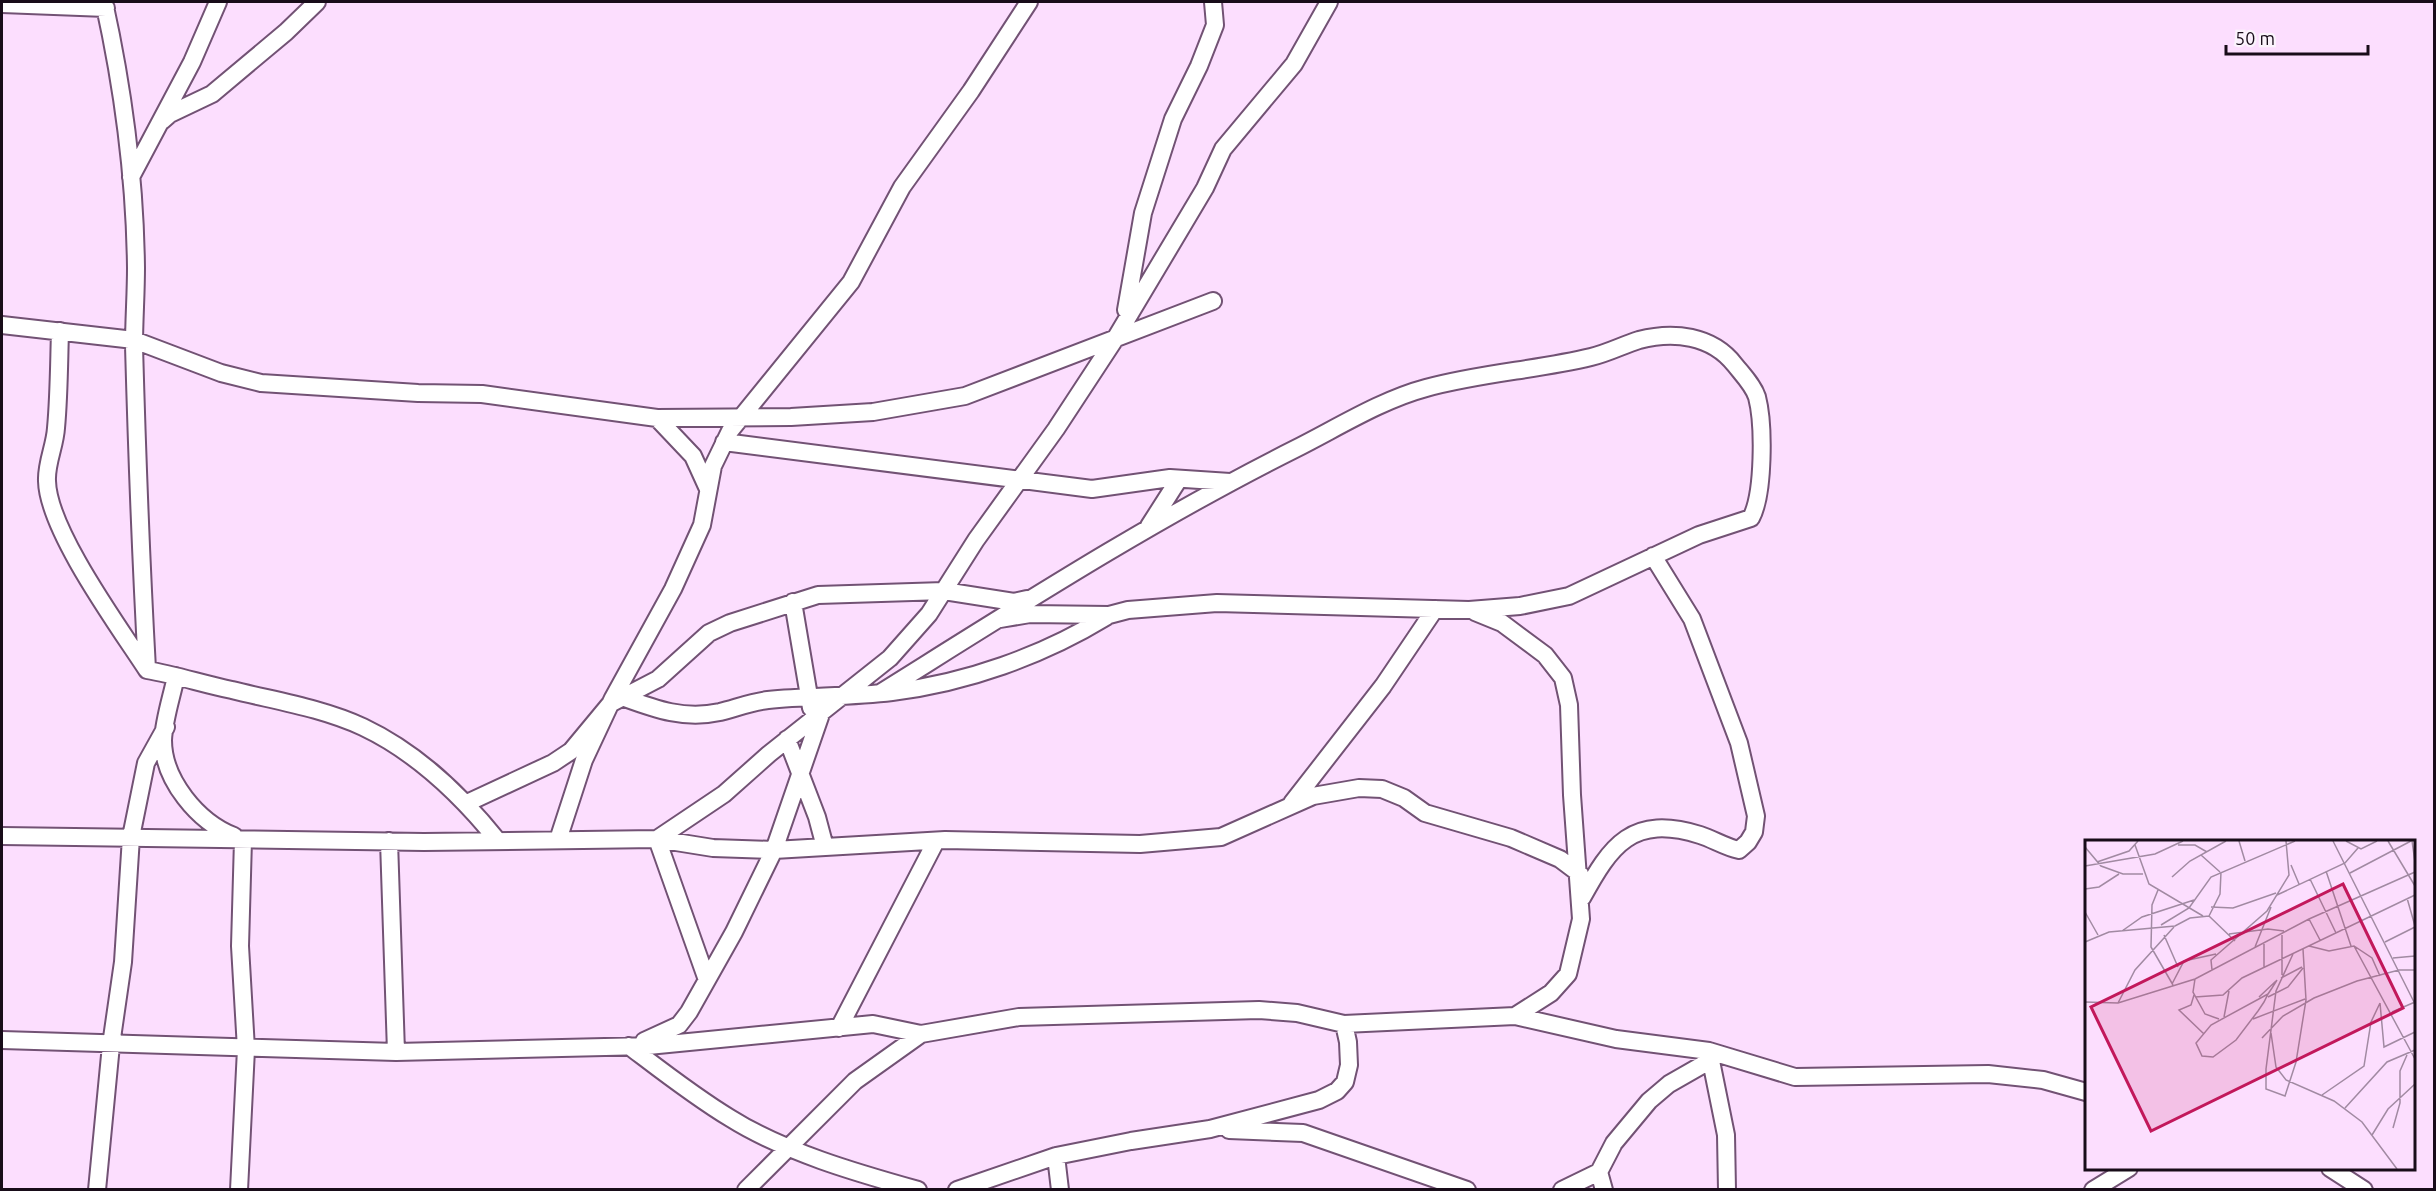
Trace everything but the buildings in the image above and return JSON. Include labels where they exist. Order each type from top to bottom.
[{"type":"street","points":[[131,177],[162,121],[218,2]]},
{"type":"street","points":[[162,121],[170,114],[212,94],[286,32],[317,2]]},
{"type":"street","points":[[558,840],[584,760],[673,589],[702,525],[713,466],[724,442],[741,417],[851,282],[902,187],[971,91],[1029,2]]},
{"type":"street","points":[[1125,320],[1143,213],[1173,119],[1199,66],[1215,25],[1213,2]]},
{"type":"street","points":[[657,839],[724,794],[908,640],[944,591],[1115,339],[1205,188],[1223,149],[1294,64],[1329,2]]},
{"type":"street","points":[[2,4],[105,5],[131,177],[136,268],[134,340],[140,541],[147,670]]},
{"type":"street","points":[[2,325],[134,340],[221,373],[261,383],[418,393],[482,394],[657,418],[791,417],[873,412],[965,396],[1214,301]]},
{"type":"street","points":[[60,332],[56,429],[47,482],[51,504],[59,525],[97,593],[147,670],[318,711],[363,727],[402,749],[467,803],[498,841]]},
{"type":"street","points":[[616,701],[668,713],[699,716],[752,702],[880,693],[956,680],[1003,665],[1069,637],[1109,615],[1128,610],[1217,603],[1468,610],[1543,603],[1569,596],[1698,535],[1751,518],[1756,509],[1762,437],[1755,389],[1730,358],[1711,344],[1693,337],[1670,336],[1640,340],[1593,357],[1425,388],[1370,411],[1149,528],[880,693]]},
{"type":"street","points":[[657,418],[693,456],[708,489]]},
{"type":"street","points":[[724,442],[1092,489],[1179,479],[1231,483]]},
{"type":"street","points":[[1149,528],[1179,479]]},
{"type":"street","points":[[1582,898],[1605,857],[1620,841],[1646,831],[1675,829],[1739,850],[1754,832],[1756,816],[1739,742],[1692,619],[1653,556]]},
{"type":"street","points":[[467,803],[528,777],[571,751],[616,701],[658,679],[717,628],[818,595],[944,591],[1014,602],[1035,597]]},
{"type":"street","points":[[629,1046],[679,1025],[707,980],[774,850],[802,776],[817,717],[810,697],[793,602]]},
{"type":"street","points":[[1287,808],[1383,686],[1435,609]]},
{"type":"street","points":[[1468,610],[1491,618],[1524,637],[1545,655],[1563,678],[1569,705],[1572,795],[1582,898],[1577,940],[1568,974],[1551,993],[1515,1016]]},
{"type":"street","points":[[1000,619],[1030,614],[1109,615]]},
{"type":"street","points":[[176,676],[163,739],[167,764],[186,798],[198,813],[218,830],[243,840]]},
{"type":"street","points":[[97,1190],[111,1045],[123,962],[131,837],[146,763],[166,727]]},
{"type":"street","points":[[787,739],[802,776],[825,847]]},
{"type":"street","points":[[2,836],[389,841],[657,839],[713,848],[774,850],[936,841],[1140,844],[1201,841],[1221,837],[1312,796],[1359,788],[1382,789],[1404,798],[1425,813],[1511,838],[1560,859],[1580,874]]},
{"type":"street","points":[[657,839],[707,980]]},
{"type":"street","points":[[239,1190],[246,1049],[240,946],[243,840]]},
{"type":"street","points":[[389,841],[396,1052]]},
{"type":"street","points":[[839,1028],[936,841]]},
{"type":"street","points":[[2,1040],[396,1052],[629,1046],[873,1024],[921,1034],[1019,1017],[1219,1010],[1297,1013],[1344,1024],[1515,1016],[1616,1039],[1710,1056],[1795,1077],[1988,1074],[2043,1080],[2085,1092]]},
{"type":"street","points":[[957,1190],[1056,1156],[1131,1141],[1210,1129],[1319,1100],[1345,1082],[1349,1065],[1344,1024]]},
{"type":"street","points":[[746,1190],[855,1081],[921,1034]]},
{"type":"street","points":[[629,1046],[730,1119],[790,1146],[918,1190]]},
{"type":"street","points":[[1562,1190],[1599,1172],[1614,1143],[1649,1101],[1669,1084],[1710,1056]]},
{"type":"street","points":[[1710,1056],[1726,1135],[1727,1190]]},
{"type":"street","points":[[1210,1129],[1303,1133],[1467,1190]]},
{"type":"street","points":[[1056,1156],[1060,1190]]},
{"type":"street","points":[[2088,1190],[2103,1170]]},
{"type":"street","points":[[2093,1190],[2126,1170]]},
{"type":"street","points":[[2333,1170],[2364,1190]]},
{"type":"street","points":[[1599,1172],[1604,1190]]}]
